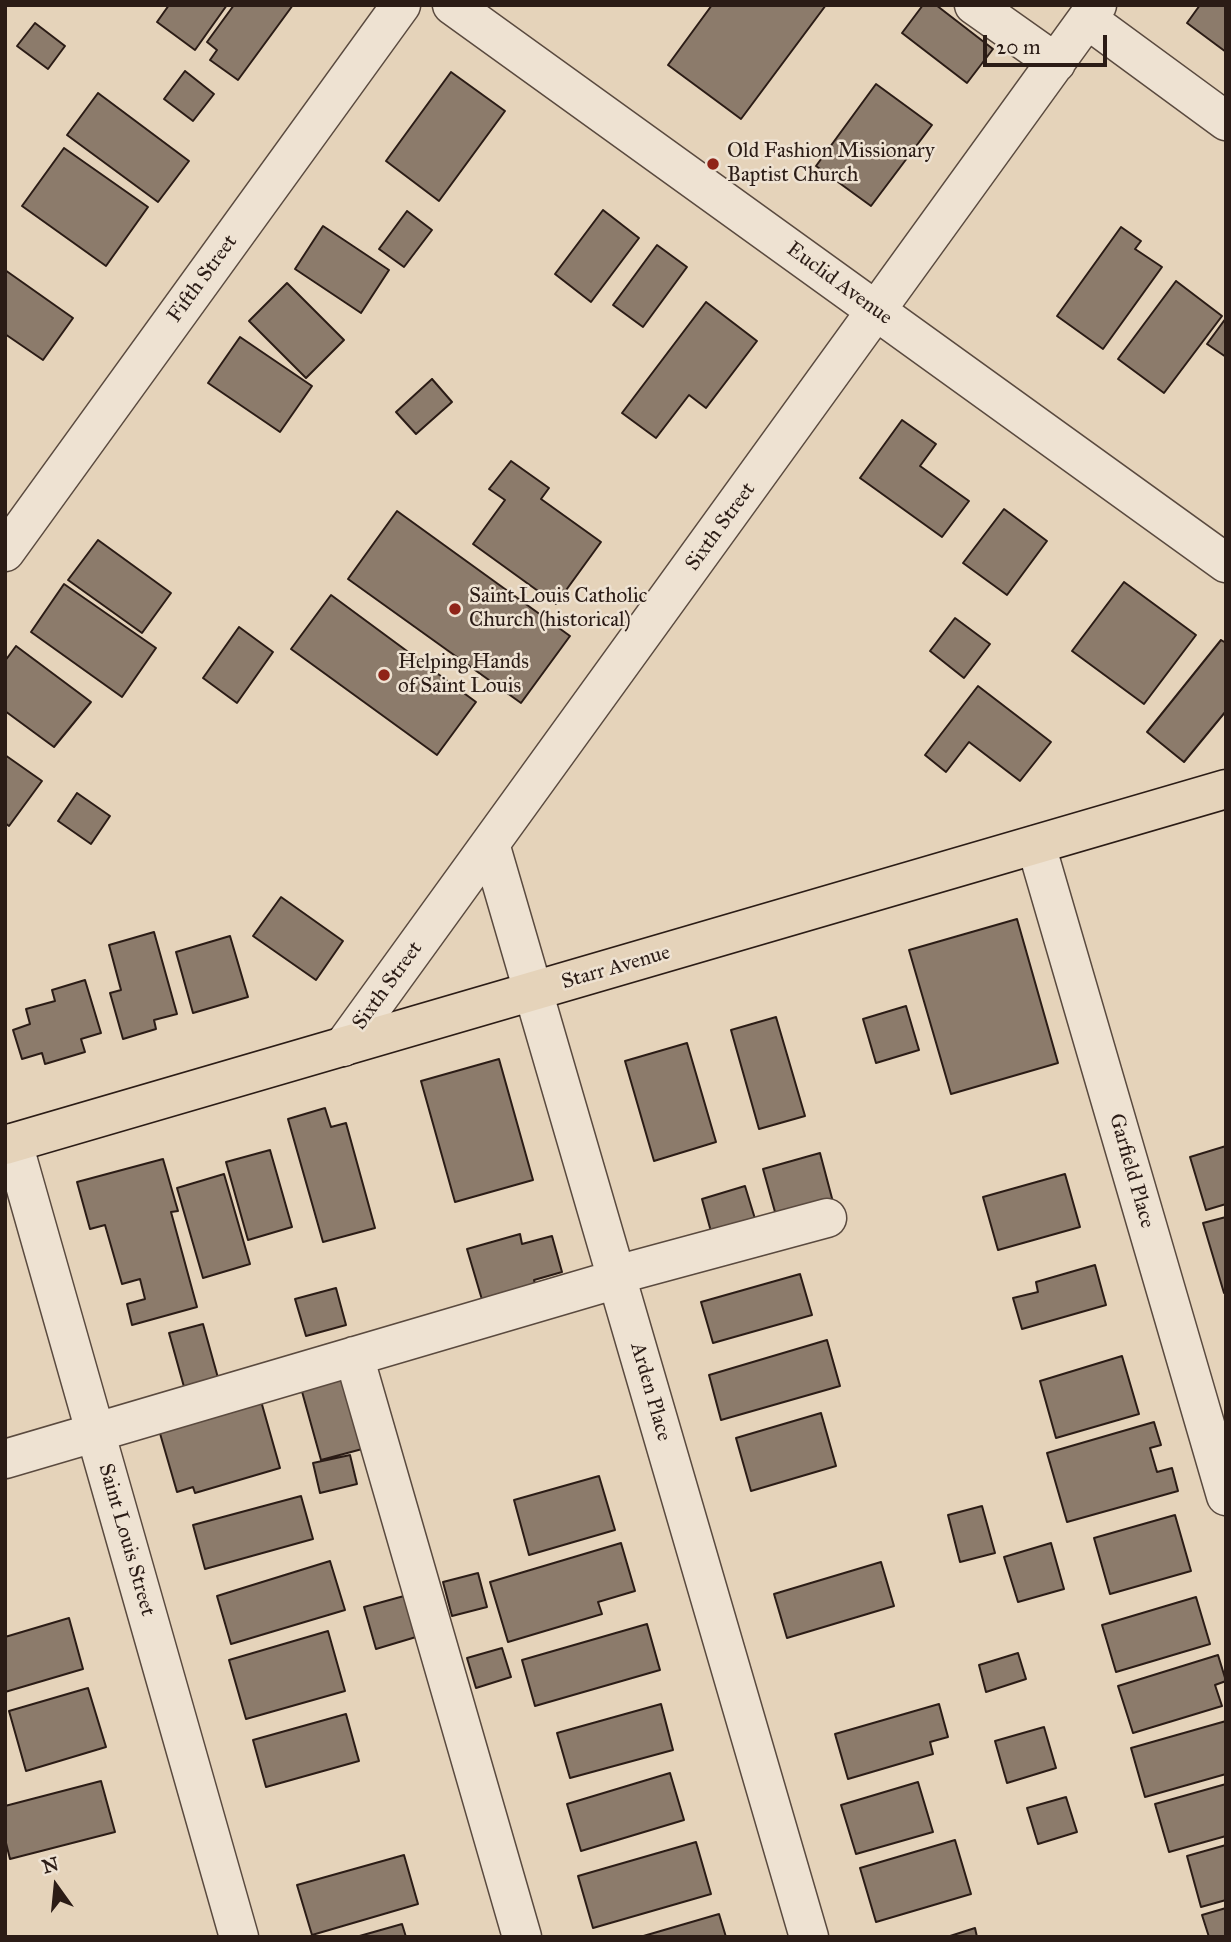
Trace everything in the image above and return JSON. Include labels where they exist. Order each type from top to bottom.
[{"type":"main road","name":"Starr Avenue","points":[[9,1144],[1226,789]]},
{"type":"street","name":"Fifth Street","points":[[5,552],[401,5]]},
{"type":"street","name":"Euclid Avenue","points":[[452,5],[1226,563]]},
{"type":"street","points":[[974,5],[1056,63]]},
{"type":"street","name":"Sixth Street","points":[[343,1047],[1092,12]]},
{"type":"street","points":[[1092,12],[1226,121]]},
{"type":"street","name":"Garfield Place","points":[[1036,845],[1226,1496]]},
{"type":"street","name":"Arden Place","points":[[491,846],[809,1937]]},
{"type":"street","name":"Saint Louis Street","points":[[9,1144],[95,1432],[239,1937]]},
{"type":"street","points":[[5,1459],[616,1277],[827,1218]]},
{"type":"street","points":[[355,1356],[522,1937]]},
{"type":"building","points":[[169,5],[227,5],[195,50],[157,22]]},
{"type":"building","points":[[234,5],[293,5],[238,80],[210,60],[217,50],[207,42]]},
{"type":"building","points":[[712,5],[826,5],[741,119],[668,65]]},
{"type":"building","points":[[923,5],[936,5],[993,49],[967,83],[902,33]]},
{"type":"building","points":[[1200,5],[1226,5],[1226,52],[1187,23]]},
{"type":"building","points":[[35,23],[65,46],[48,69],[17,46]]},
{"type":"building","points":[[185,71],[214,94],[193,121],[164,99]]},
{"type":"building","points":[[451,72],[505,111],[439,201],[386,161]]},
{"type":"building","points":[[876,84],[932,125],[871,206],[816,166]]},
{"type":"building","points":[[98,93],[189,161],[158,202],[67,135]]},
{"type":"building","points":[[64,148],[148,207],[106,266],[22,206]]},
{"type":"building","points":[[603,210],[639,238],[591,302],[555,274]]},
{"type":"building","points":[[407,211],[432,230],[404,267],[379,249]]},
{"type":"building","points":[[323,226],[389,270],[361,313],[295,269]]},
{"type":"building","points":[[1121,227],[1141,241],[1135,249],[1162,267],[1103,349],[1057,316]]},
{"type":"building","points":[[657,245],[687,267],[643,327],[613,305]]},
{"type":"building","points":[[5,270],[73,318],[43,360],[5,334]]},
{"type":"building","points":[[1176,281],[1222,316],[1164,393],[1118,359]]},
{"type":"building","points":[[287,283],[344,340],[306,378],[249,321]]},
{"type":"building","points":[[706,302],[757,341],[706,408],[689,395],[656,438],[622,413]]},
{"type":"building","points":[[1226,318],[1226,357],[1207,344]]},
{"type":"building","points":[[240,337],[312,386],[280,432],[208,383]]},
{"type":"building","points":[[432,379],[452,402],[416,434],[396,412]]},
{"type":"building","points":[[902,420],[936,444],[920,466],[969,501],[942,537],[860,478]]},
{"type":"building","points":[[511,461],[549,488],[541,499],[601,542],[556,604],[473,544],[505,500],[489,489]]},
{"type":"building","points":[[1004,509],[1047,541],[1007,595],[963,563]]},
{"type":"building","points":[[397,511],[570,636],[521,703],[348,579]]},
{"type":"building","points":[[98,540],[171,593],[142,633],[68,580]]},
{"type":"building","points":[[1124,582],[1196,635],[1144,704],[1072,651]]},
{"type":"building","points":[[64,584],[156,648],[122,697],[31,632]]},
{"type":"building","name":"Helping Hands of Saint Louis","points":[[331,595],[476,702],[437,755],[291,649]]},
{"type":"building","points":[[955,618],[990,644],[964,678],[930,651]]},
{"type":"building","points":[[239,627],[273,652],[237,703],[203,678]]},
{"type":"building","points":[[1221,640],[1226,643],[1226,711],[1184,762],[1147,732]]},
{"type":"building","points":[[16,646],[91,702],[54,747],[5,711],[5,661]]},
{"type":"building","points":[[978,686],[1051,742],[1020,781],[969,742],[946,772],[925,755]]},
{"type":"building","points":[[5,755],[42,781],[9,826],[5,823]]},
{"type":"building","points":[[77,793],[110,816],[91,844],[58,821]]},
{"type":"building","points":[[281,897],[343,941],[316,980],[253,936]]},
{"type":"building","points":[[1017,919],[1058,1063],[951,1094],[909,950]]},
{"type":"building","points":[[154,932],[177,1014],[154,1020],[156,1029],[123,1039],[110,993],[121,990],[109,945]]},
{"type":"building","points":[[230,936],[248,997],[193,1013],[176,952]]},
{"type":"building","points":[[85,980],[101,1033],[81,1039],[85,1052],[45,1064],[42,1053],[22,1059],[13,1030],[30,1024],[26,1009],[55,1001],[52,990]]},
{"type":"building","points":[[906,1006],[919,1050],[876,1063],[863,1019]]},
{"type":"building","points":[[776,1017],[805,1116],[759,1129],[731,1030]]},
{"type":"building","points":[[687,1043],[716,1142],[654,1161],[625,1061]]},
{"type":"building","points":[[499,1059],[533,1180],[455,1202],[421,1081]]},
{"type":"building","points":[[325,1108],[331,1127],[346,1123],[375,1228],[323,1242],[288,1119]]},
{"type":"building","points":[[1226,1146],[1226,1204],[1206,1210],[1190,1157]]},
{"type":"building","points":[[270,1150],[292,1227],[248,1240],[226,1162]]},
{"type":"building","points":[[820,1153],[833,1202],[777,1219],[763,1169]]},
{"type":"building","points":[[163,1159],[178,1211],[171,1212],[197,1307],[132,1325],[127,1304],[145,1299],[140,1279],[122,1284],[105,1225],[90,1229],[77,1182]]},
{"type":"building","points":[[224,1174],[250,1264],[203,1278],[177,1188]]},
{"type":"building","points":[[1065,1174],[1080,1227],[998,1250],[983,1197]]},
{"type":"building","points":[[745,1186],[756,1222],[712,1235],[702,1199]]},
{"type":"building","points":[[1226,1217],[1226,1293],[1224,1293],[1203,1223]]},
{"type":"building","points":[[520,1234],[522,1244],[552,1236],[562,1272],[534,1280],[536,1288],[483,1303],[467,1249]]},
{"type":"building","points":[[1095,1265],[1106,1305],[1022,1329],[1013,1298],[1038,1292],[1036,1282]]},
{"type":"building","points":[[800,1274],[812,1315],[713,1343],[701,1302]]},
{"type":"building","points":[[336,1288],[346,1325],[306,1336],[295,1299]]},
{"type":"building","points":[[203,1324],[220,1385],[186,1394],[169,1333]]},
{"type":"building","points":[[827,1340],[840,1386],[721,1420],[709,1375]]},
{"type":"building","points":[[1122,1356],[1139,1414],[1056,1438],[1040,1381]]},
{"type":"building","points":[[345,1376],[366,1448],[321,1460],[301,1388]]},
{"type":"building","points":[[261,1401],[280,1468],[195,1493],[193,1487],[177,1492],[159,1430]]},
{"type":"building","points":[[821,1413],[836,1466],[751,1491],[736,1438]]},
{"type":"building","points":[[1154,1422],[1161,1445],[1150,1448],[1157,1472],[1172,1468],[1178,1491],[1067,1522],[1047,1453]]},
{"type":"building","points":[[350,1455],[357,1484],[320,1493],[313,1463]]},
{"type":"building","points":[[599,1476],[615,1530],[529,1555],[514,1500]]},
{"type":"building","points":[[301,1496],[313,1539],[205,1569],[193,1525]]},
{"type":"building","points":[[982,1506],[995,1553],[960,1562],[948,1515]]},
{"type":"building","points":[[1175,1515],[1191,1571],[1110,1594],[1094,1538]]},
{"type":"building","points":[[621,1543],[635,1591],[598,1602],[602,1614],[508,1642],[490,1582]]},
{"type":"building","points":[[1051,1543],[1064,1589],[1018,1602],[1004,1557]]},
{"type":"building","points":[[330,1561],[345,1610],[231,1644],[217,1596]]},
{"type":"building","points":[[881,1562],[894,1606],[787,1638],[774,1594]]},
{"type":"building","points":[[478,1573],[487,1607],[452,1616],[443,1582]]},
{"type":"building","points":[[404,1596],[416,1637],[376,1649],[364,1607]]},
{"type":"building","points":[[1196,1597],[1210,1644],[1116,1672],[1102,1625]]},
{"type":"building","points":[[69,1618],[83,1669],[5,1692],[5,1637]]},
{"type":"building","points":[[647,1624],[660,1670],[535,1706],[522,1660]]},
{"type":"building","points":[[328,1631],[345,1691],[246,1719],[229,1660]]},
{"type":"building","points":[[502,1648],[511,1677],[476,1688],[467,1658]]},
{"type":"building","points":[[1018,1653],[1026,1679],[986,1692],[979,1665]]},
{"type":"building","points":[[1218,1655],[1226,1681],[1215,1685],[1222,1706],[1133,1733],[1118,1686]]},
{"type":"building","points":[[88,1688],[106,1747],[26,1771],[9,1711]]},
{"type":"building","points":[[661,1704],[673,1750],[570,1778],[557,1733]]},
{"type":"building","points":[[939,1704],[948,1737],[930,1742],[933,1754],[848,1779],[835,1734]]},
{"type":"building","points":[[346,1714],[359,1761],[266,1787],[253,1740]]},
{"type":"building","points":[[1226,1721],[1226,1774],[1145,1797],[1131,1748]]},
{"type":"building","points":[[1044,1727],[1056,1768],[1007,1783],[995,1741]]},
{"type":"building","points":[[670,1773],[684,1820],[581,1851],[567,1804]]},
{"type":"building","points":[[101,1781],[115,1832],[10,1859],[5,1839],[5,1806]]},
{"type":"building","points":[[918,1782],[933,1832],[856,1854],[841,1805]]},
{"type":"building","points":[[1226,1784],[1226,1836],[1169,1852],[1155,1804]]},
{"type":"building","points":[[1066,1797],[1077,1832],[1038,1844],[1027,1808]]},
{"type":"building","points":[[955,1840],[971,1894],[876,1922],[860,1868]]},
{"type":"building","points":[[696,1842],[711,1894],[593,1928],[578,1876]]},
{"type":"building","points":[[1226,1845],[1226,1900],[1201,1907],[1187,1856]]},
{"type":"building","points":[[404,1855],[418,1904],[312,1935],[297,1885]]},
{"type":"building","points":[[1226,1908],[1226,1937],[1209,1937],[1202,1915]]},
{"type":"building","points":[[719,1914],[726,1937],[640,1937]]},
{"type":"building","points":[[402,1924],[406,1937],[356,1937]]},
{"type":"building","points":[[975,1928],[977,1937],[947,1937]]},
{"type":"place","name":"Old Fashion Missionary Baptist Church","points":[[713,164]]},
{"type":"place","name":"Saint Louis Catholic Church (historical)","points":[[455,609]]},
{"type":"place","name":"Helping Hands of Saint Louis","points":[[384,675]]}]
